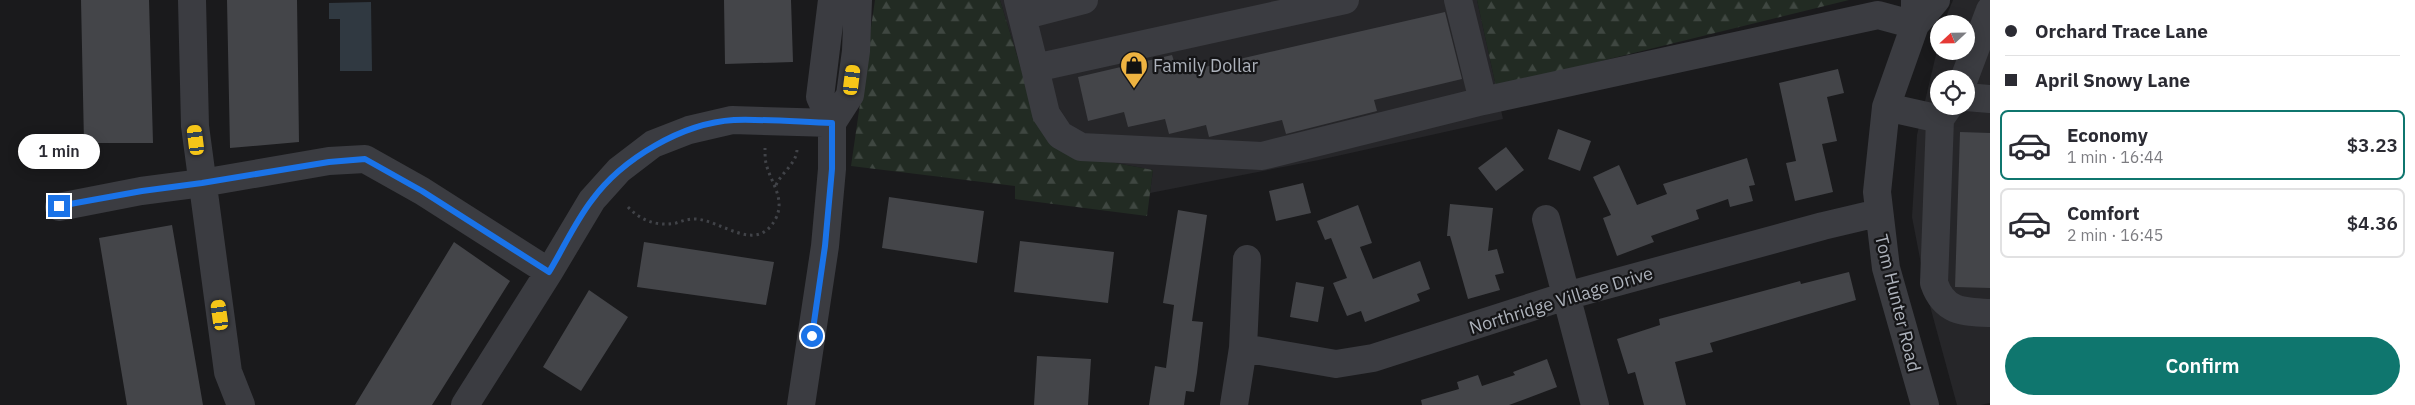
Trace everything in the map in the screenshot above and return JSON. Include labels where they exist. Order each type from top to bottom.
[{"type":"street","points":[[192,0],[195,126],[228,372],[241,405]]},
{"type":"street","points":[[801,405],[825,246],[832,169],[832,123],[820,97],[832,0]]},
{"type":"street","points":[[832,123],[850,94],[856,51],[858,0]]},
{"type":"street","points":[[1084,0],[1020,8],[1046,114],[1060,135],[1081,147],[1262,156],[1483,101],[1878,15],[1915,12]]},
{"type":"street","points":[[1035,68],[1346,0]]},
{"type":"street","points":[[1458,0],[1483,101]]},
{"type":"street","name":"Tom Hunter Road","points":[[1925,405],[1886,268],[1876,192],[1886,108],[1915,12],[1936,0]]},
{"type":"street","points":[[1968,70],[1989,15]]},
{"type":"street","points":[[1975,98],[1990,99]]},
{"type":"street","points":[[1886,108],[1930,112]]},
{"type":"street","points":[[1945,115],[1934,283],[1939,298],[1954,308],[1990,314]]},
{"type":"street","points":[[465,405],[592,200],[619,170],[653,144],[689,130],[732,120],[832,123]]},
{"type":"street","points":[[59,206],[329,162],[365,159],[422,191],[549,272]]},
{"type":"street","name":"Northridge Village Drive","points":[[1243,348],[1336,364],[1373,358],[1566,296],[1814,228],[1878,214]]},
{"type":"street","points":[[1546,219],[1596,405]]},
{"type":"street","points":[[1234,405],[1243,348],[1247,259]]},
{"type":"path","points":[[628,206],[635,214],[649,222],[662,224],[695,219],[713,222],[736,234],[750,236],[771,225],[777,216],[779,204],[775,185],[767,169],[765,148]]},
{"type":"path","points":[[775,185],[780,176],[795,160],[797,150]]},
{"type":"shaded area","points":[[1000,0],[1477,0],[1503,119],[1319,160],[1150,193],[1153,170],[1084,157],[1034,111]]},
{"type":"shaded area","points":[[1953,0],[1990,0],[1990,403],[1981,405],[1957,405],[1927,295],[1912,217],[1917,135],[1930,80],[1930,115],[1975,115],[1975,70],[1932,70],[1935,60],[1975,60],[1975,15],[1947,15]]},
{"type":"shaded area","points":[[371,2],[372,71],[340,71],[340,19],[329,19],[329,3]]},
{"type":"green space","points":[[875,0],[1000,0],[1034,111],[1084,157],[1153,170],[1147,216],[1015,199],[1015,186],[851,166]]},
{"type":"green space","points":[[1477,0],[1849,0],[1496,87]]},
{"type":"building","points":[[81,0],[149,0],[153,143],[84,143]]},
{"type":"building","points":[[227,0],[297,0],[299,142],[230,148]]},
{"type":"building","points":[[724,0],[791,0],[793,62],[725,64]]},
{"type":"building","points":[[1445,12],[1462,79],[1374,100],[1377,111],[1286,134],[1282,120],[1209,137],[1206,125],[1169,134],[1165,119],[1128,127],[1124,112],[1088,121],[1078,77],[1172,55],[1175,64],[1194,60],[1196,69]]},
{"type":"building","points":[[1838,69],[1844,93],[1827,97],[1837,141],[1822,144],[1833,192],[1795,201],[1786,163],[1796,161],[1779,83]]},
{"type":"building","points":[[1558,129],[1591,141],[1580,171],[1548,159]]},
{"type":"building","points":[[1960,132],[1990,133],[1990,288],[1955,287]]},
{"type":"building","points":[[1506,147],[1524,170],[1496,191],[1478,168]]},
{"type":"building","points":[[1747,158],[1755,185],[1749,186],[1753,201],[1730,207],[1728,199],[1696,210],[1699,219],[1651,236],[1654,242],[1617,256],[1603,218],[1611,215],[1593,177],[1619,165],[1637,205],[1667,194],[1663,184]]},
{"type":"building","points":[[1303,183],[1311,213],[1276,221],[1269,191]]},
{"type":"building","points":[[889,197],[984,211],[977,263],[882,248]]},
{"type":"building","points":[[1450,204],[1493,208],[1488,251],[1497,249],[1504,273],[1495,275],[1500,290],[1468,299],[1450,236],[1447,236]]},
{"type":"building","points":[[1358,205],[1372,243],[1360,247],[1373,279],[1420,261],[1430,289],[1417,294],[1420,301],[1365,322],[1361,311],[1347,316],[1333,283],[1347,278],[1331,238],[1325,240],[1317,221]]},
{"type":"building","points":[[1178,210],[1207,215],[1192,321],[1203,322],[1197,373],[1194,392],[1186,391],[1184,405],[1149,405],[1155,366],[1166,368],[1174,305],[1163,303]]},
{"type":"building","points":[[172,225],[203,405],[127,405],[99,238]]},
{"type":"building","points":[[1020,241],[1114,252],[1108,303],[1014,292]]},
{"type":"building","points":[[454,242],[510,281],[432,405],[355,405]]},
{"type":"building","points":[[644,242],[774,262],[766,305],[637,287]]},
{"type":"building","points":[[1849,272],[1856,300],[1710,343],[1713,352],[1675,362],[1686,405],[1644,405],[1635,372],[1628,374],[1617,339],[1660,325],[1659,319],[1800,281],[1801,284]]},
{"type":"building","points":[[1296,282],[1324,287],[1318,322],[1290,317]]},
{"type":"building","points":[[589,290],[628,317],[581,391],[543,367]]},
{"type":"building","points":[[1037,356],[1091,359],[1088,405],[1034,405]]},
{"type":"building","points":[[1547,359],[1557,387],[1509,405],[1422,405],[1421,400],[1459,389],[1457,382],[1478,375],[1482,386],[1515,375],[1513,372]]},
{"type":"place","name":"Family Dollar","points":[[1134,89]]},
{"type":"route","points":[[59,206],[329,162],[365,159],[422,191],[549,272],[592,200],[619,170],[653,144],[689,130],[732,120],[832,123],[832,169],[825,246],[812,336]]}]
